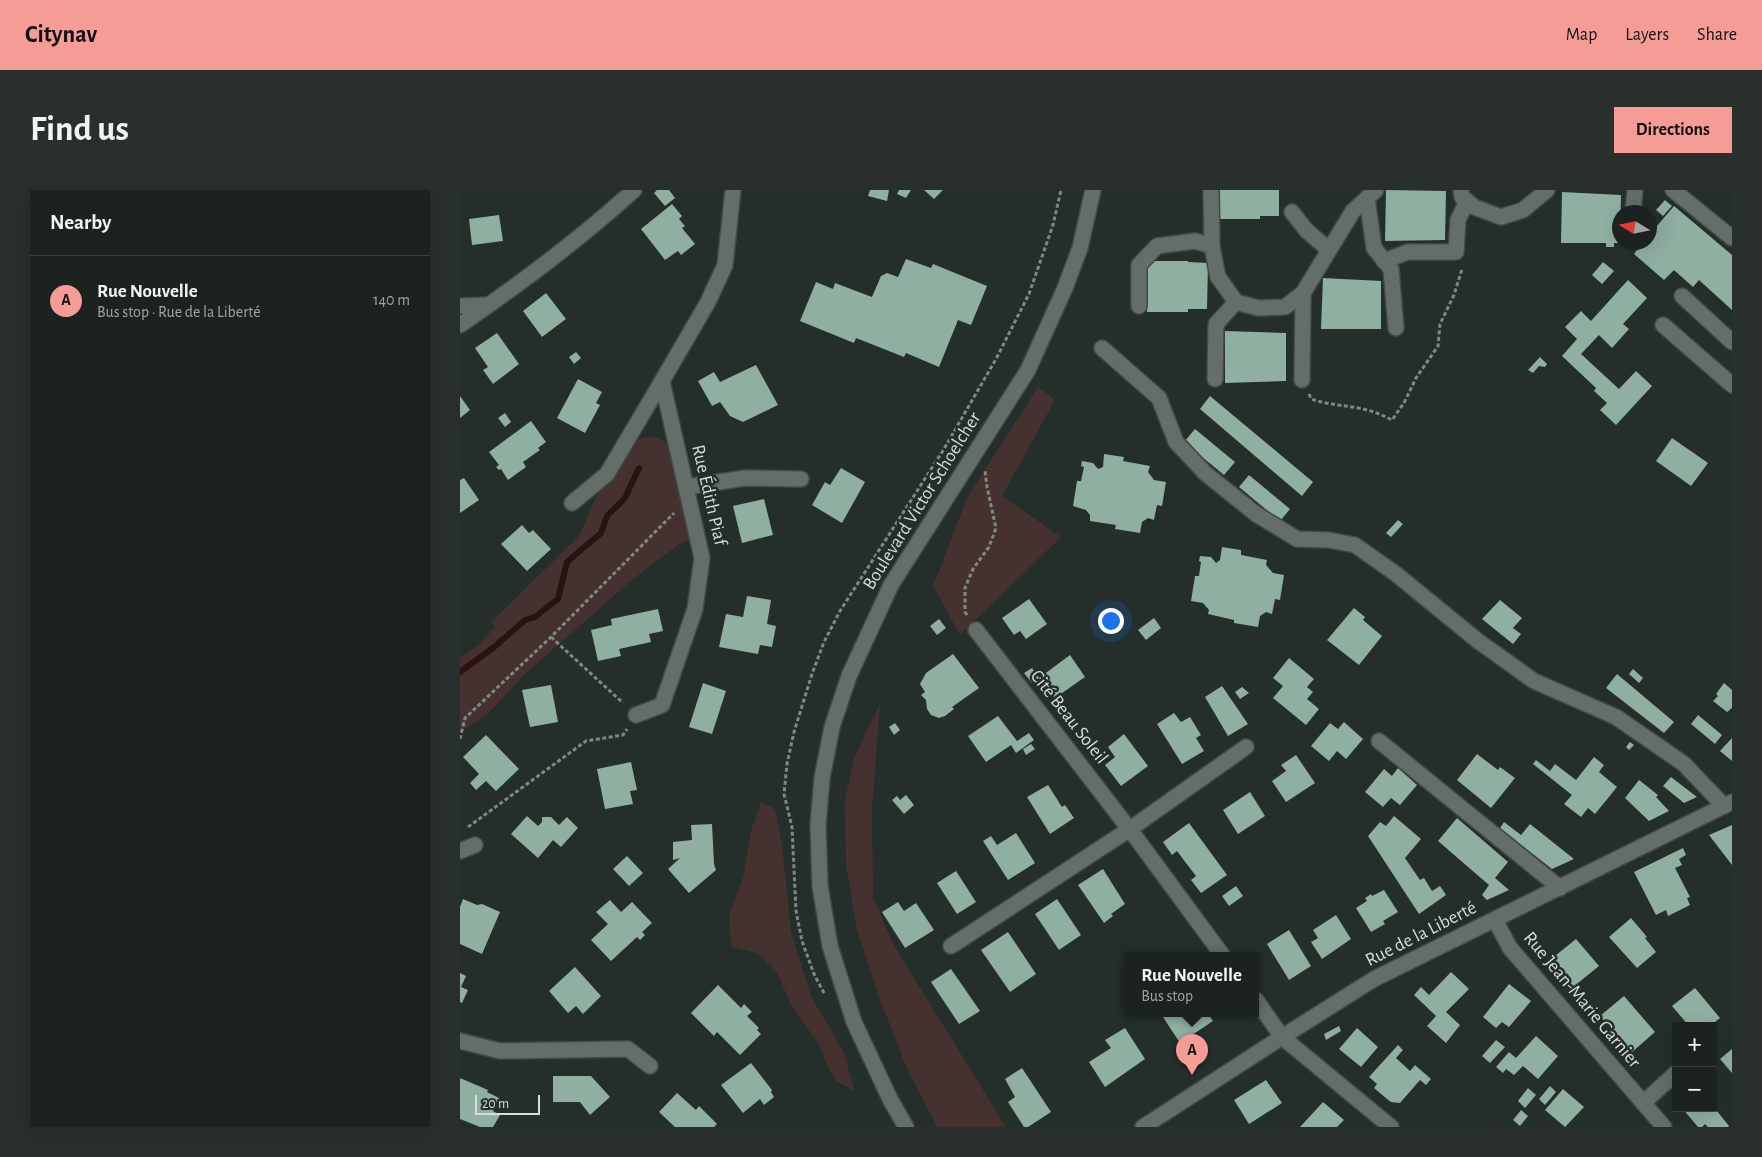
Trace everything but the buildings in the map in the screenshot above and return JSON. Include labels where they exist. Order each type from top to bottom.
[{"type":"street","points":[[460,325],[601,219],[634,190]]},
{"type":"street","points":[[572,503],[607,474],[708,302],[726,265],[733,190]]},
{"type":"street","name":"Boulevard Victor Schoelcher","points":[[906,1127],[854,1022],[830,946],[820,886],[818,825],[822,778],[832,727],[849,676],[891,585],[1028,370],[1050,325],[1080,248],[1093,190]]},
{"type":"street","points":[[1211,190],[1212,246],[1218,277],[1236,302],[1258,308],[1285,307],[1303,293],[1353,211],[1371,194]]},
{"type":"street","points":[[1464,196],[1474,207],[1501,217],[1523,210],[1547,190]]},
{"type":"street","points":[[1634,205],[1635,190]]},
{"type":"street","points":[[1673,190],[1732,238]]},
{"type":"street","points":[[1371,194],[1374,248],[1391,270],[1396,328]]},
{"type":"street","points":[[1384,261],[1408,252],[1456,252],[1458,220],[1464,196]]},
{"type":"street","points":[[1292,212],[1306,230],[1329,250]]},
{"type":"street","points":[[1139,306],[1139,265],[1157,246],[1195,241],[1212,246]]},
{"type":"street","points":[[1302,380],[1303,293]]},
{"type":"street","points":[[1682,296],[1732,342]]},
{"type":"street","points":[[1215,380],[1216,324],[1236,302]]},
{"type":"street","points":[[460,306],[489,305]]},
{"type":"street","points":[[1662,325],[1732,385]]},
{"type":"street","points":[[1102,348],[1159,398],[1176,442],[1205,473],[1256,514],[1297,539],[1329,540],[1355,545],[1396,574],[1478,641],[1534,681],[1616,717],[1684,764],[1728,804]]},
{"type":"street","name":"Rue Édith Piaf","points":[[636,715],[662,705],[695,609],[702,558],[662,381]]},
{"type":"street","points":[[688,493],[745,478],[801,479]]},
{"type":"street","name":"Cité Beau Soleil","points":[[976,630],[1130,829],[1220,952]]},
{"type":"street","points":[[1380,741],[1560,888]]},
{"type":"street","points":[[951,946],[1130,829],[1246,747]]},
{"type":"street","name":"Rue de la Liberté","points":[[1143,1127],[1282,1036],[1374,979],[1728,804]]},
{"type":"street","points":[[460,851],[475,844]]},
{"type":"street","name":"Rue Jean-Marie Garnier","points":[[1494,920],[1510,948],[1664,1127]]},
{"type":"street","points":[[1259,1004],[1282,1036],[1391,1127]]},
{"type":"street","points":[[460,1041],[500,1051],[628,1049],[650,1066]]},
{"type":"street","points":[[1643,1103],[1672,1077]]},
{"type":"path","points":[[827,998],[814,974],[802,941],[796,911],[792,827],[784,794],[786,764],[794,732],[824,642],[840,610],[944,449],[996,359],[1029,294],[1053,225],[1061,190]]},
{"type":"path","points":[[1302,380],[1311,399],[1325,404],[1374,412],[1392,420],[1404,403],[1416,378],[1438,346],[1440,324],[1461,278],[1463,264],[1456,252]]},
{"type":"path","points":[[976,450],[984,462],[986,487],[996,528],[989,547],[973,569],[965,588],[965,612],[976,630]]},
{"type":"path","points":[[460,739],[462,718],[551,637],[688,493]]},
{"type":"path","points":[[466,829],[586,741],[623,735],[636,715],[551,637]]},
{"type":"shaded area","points":[[1038,387],[1055,400],[1002,496],[1061,537],[960,635],[933,586],[968,496]]},
{"type":"shaded area","points":[[652,436],[668,443],[691,540],[679,544],[632,580],[524,675],[488,714],[460,732],[460,658],[478,645],[495,627],[491,622],[579,536],[597,495],[622,458],[636,440]]},
{"type":"shaded area","points":[[880,703],[872,810],[873,897],[893,944],[1006,1127],[937,1127],[907,1069],[879,997],[857,930],[846,865],[845,799],[854,758]]},
{"type":"shaded area","points":[[761,802],[775,809],[782,844],[791,932],[811,996],[843,1051],[855,1091],[836,1081],[826,1063],[820,1046],[791,1005],[777,972],[757,953],[731,947],[729,916],[743,877],[752,827]]},
{"type":"waterway","points":[[460,672],[493,648],[525,620],[535,617],[558,599],[567,562],[601,533],[607,516],[625,498],[639,468]]},
{"type":"place","name":"Rue Nouvelle","points":[[1192,1075]]}]
